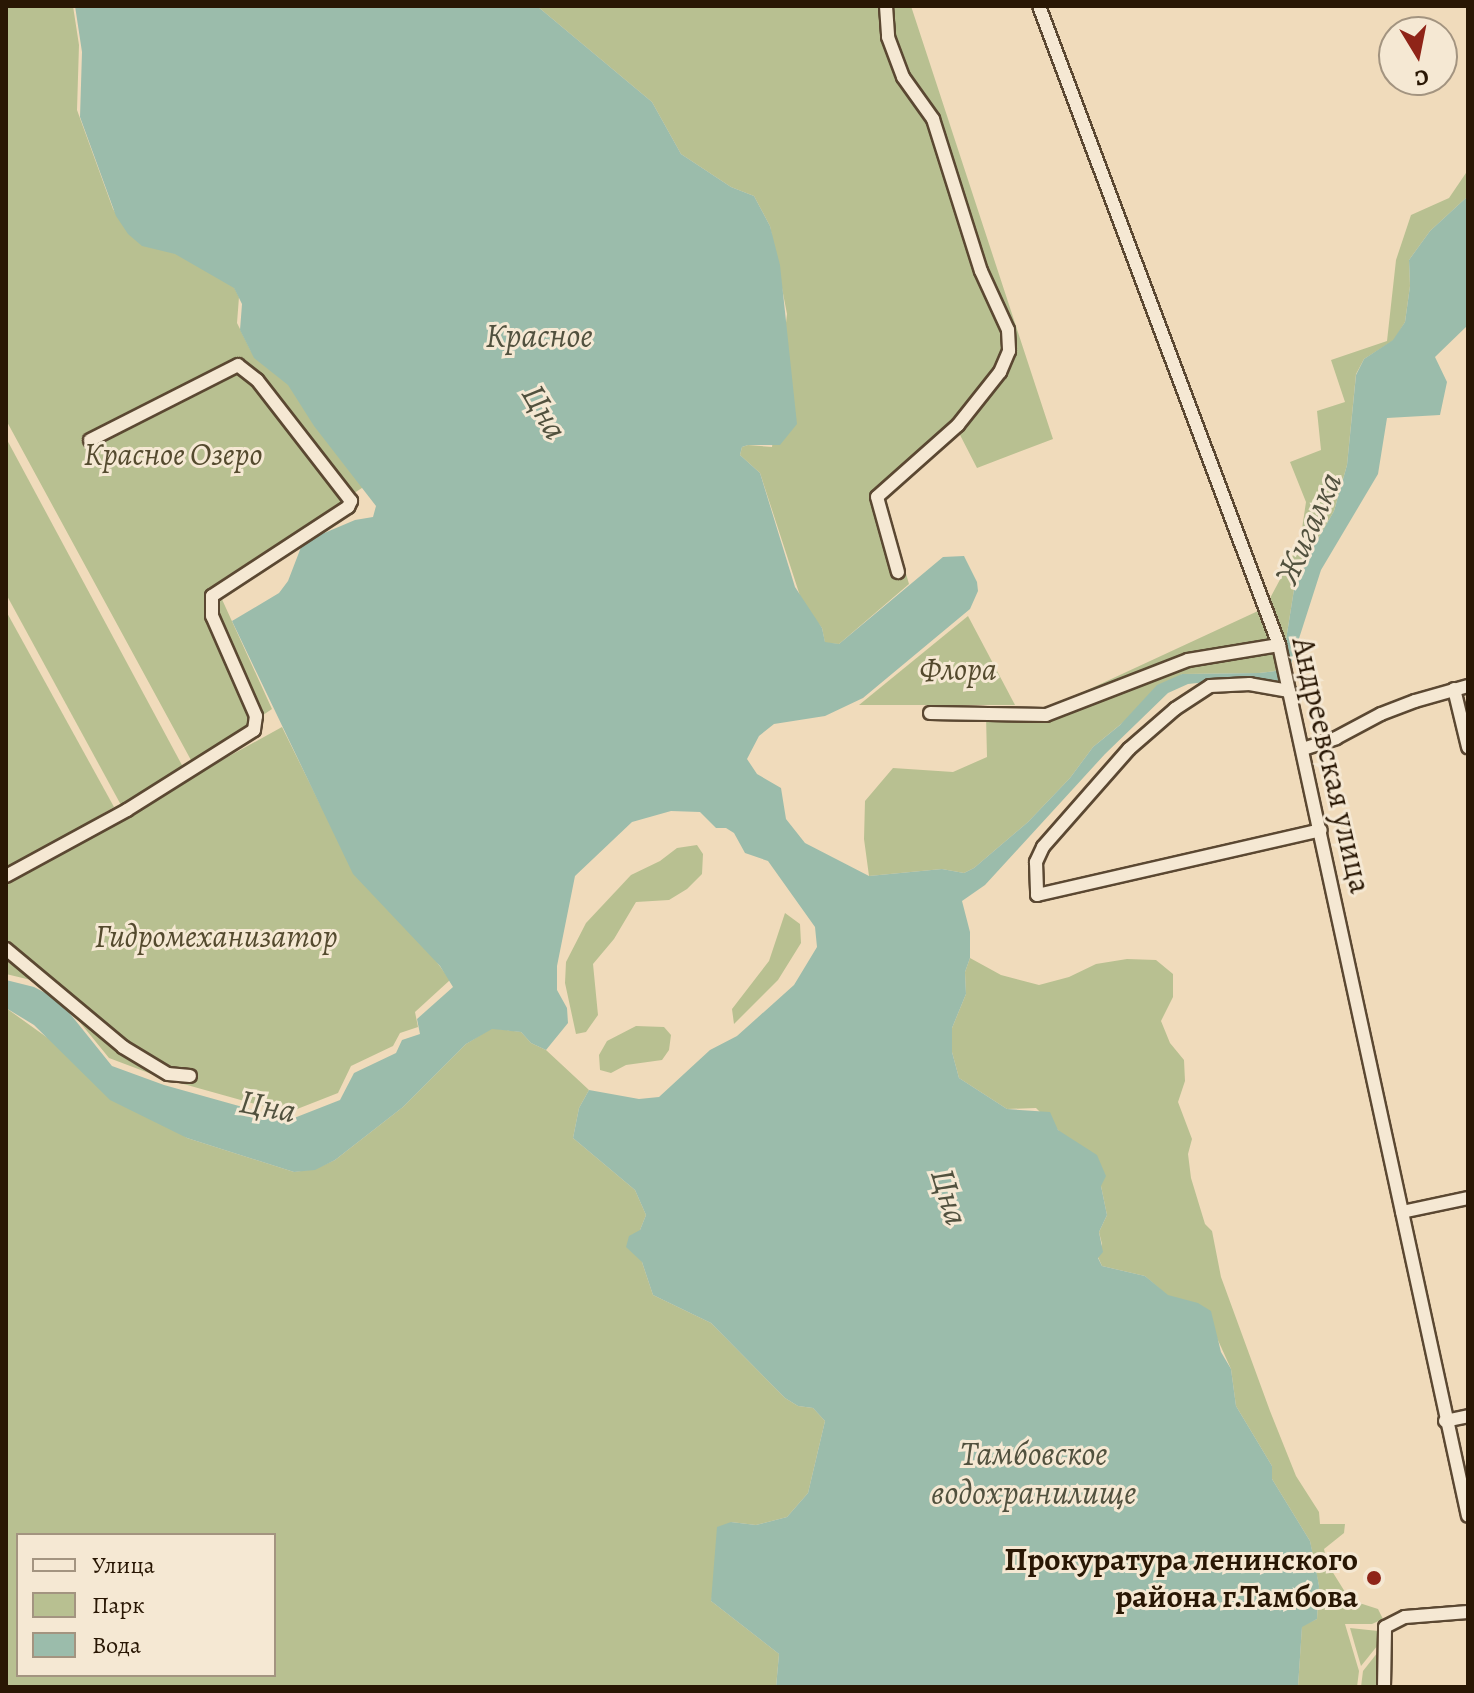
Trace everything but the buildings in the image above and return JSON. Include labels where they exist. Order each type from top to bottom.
[{"type":"street","points":[[886,6],[888,37],[903,77],[933,119],[981,271],[1008,330],[1009,351],[1000,372],[958,425],[877,497],[898,572]]},
{"type":"street","name":"Андреевская улица","points":[[1039,6],[1280,652],[1468,1516]]},
{"type":"street","points":[[6,876],[127,810],[254,730],[256,716],[212,616],[212,596],[348,507],[351,501],[257,380],[238,365],[90,440]]},
{"type":"street","points":[[930,713],[1046,715],[1188,660],[1280,652]]},
{"type":"street","points":[[1288,686],[1210,686],[1175,709],[1129,749],[1043,847],[1036,862],[1037,895],[1321,830]]},
{"type":"street","points":[[1303,749],[1336,738],[1381,714],[1468,686]]},
{"type":"street","points":[[1454,689],[1468,747]]},
{"type":"street","points":[[6,949],[123,1047],[168,1074],[190,1076]]},
{"type":"street","points":[[1402,1212],[1468,1198]]},
{"type":"street","points":[[1445,1421],[1468,1416]]},
{"type":"street","points":[[1384,1687],[1385,1627],[1405,1617],[1468,1612]]},
{"type":"green space","name":"Красное Озеро","points":[[6,6],[73,6],[79,45],[77,110],[113,209],[125,227],[231,281],[239,297],[237,323],[251,351],[276,367],[365,486],[215,584],[272,709],[192,762],[6,420]]},
{"type":"green space","points":[[537,6],[911,6],[1053,439],[977,468],[959,433],[885,501],[909,584],[839,644],[825,643],[822,628],[802,602],[760,473],[740,455],[742,447],[748,445],[772,447],[787,314],[770,226],[754,196],[731,187],[681,154],[652,102]]},
{"type":"green space","points":[[1468,170],[1468,196],[1430,231],[1409,260],[1410,286],[1405,322],[1394,340],[1364,359],[1356,374],[1347,465],[1334,511],[1296,577],[1282,665],[1275,671],[1259,673],[1182,674],[1093,747],[1070,778],[1028,822],[974,868],[964,873],[942,869],[869,876],[864,839],[865,801],[893,768],[953,772],[987,757],[986,716],[1040,712],[1258,611],[1268,602],[1300,542],[1306,502],[1290,462],[1321,450],[1317,411],[1345,402],[1331,360],[1387,341],[1396,260],[1411,215],[1449,198]]},
{"type":"green space","points":[[6,438],[183,767],[121,805],[6,594]]},
{"type":"green space","points":[[6,611],[114,807],[6,870]]},
{"type":"green space","name":"Флора","points":[[968,616],[1015,705],[859,705]]},
{"type":"green space","name":"Гидромеханизатор","points":[[282,727],[320,804],[450,980],[415,1012],[418,1027],[400,1033],[393,1046],[351,1066],[338,1093],[287,1113],[162,1078],[109,1058],[56,993],[31,980],[6,974],[6,879]]},
{"type":"green space","points":[[697,845],[703,854],[702,874],[687,889],[669,900],[636,902],[614,939],[593,964],[598,1015],[586,1032],[576,1034],[565,983],[566,962],[586,923],[631,875],[660,861],[677,848]]},
{"type":"green space","points":[[785,913],[800,924],[801,943],[778,980],[734,1024],[732,1009],[769,961]]},
{"type":"green space","points":[[970,958],[1001,975],[1039,985],[1069,977],[1096,964],[1127,959],[1156,960],[1173,974],[1173,997],[1161,1021],[1170,1043],[1184,1060],[1185,1081],[1178,1102],[1192,1139],[1188,1154],[1191,1178],[1205,1224],[1212,1231],[1221,1277],[1296,1476],[1319,1512],[1320,1524],[1345,1524],[1344,1533],[1324,1549],[1327,1563],[1350,1600],[1378,1609],[1383,1619],[1372,1624],[1345,1624],[1359,1671],[1357,1687],[1298,1687],[1302,1626],[1317,1619],[1319,1586],[1310,1541],[1272,1479],[1272,1466],[1236,1406],[1231,1369],[1203,1307],[1168,1296],[1145,1276],[1102,1266],[1098,1257],[1102,1244],[1099,1232],[1107,1215],[1101,1186],[1058,1130],[1036,1108],[1007,1109],[959,1078],[952,1052],[952,1028],[966,994],[965,972]]},
{"type":"green space","points":[[6,1008],[187,1138],[294,1172],[315,1169],[335,1160],[403,1107],[466,1044],[492,1028],[521,1032],[531,1043],[546,1050],[589,1090],[579,1108],[573,1138],[635,1190],[646,1215],[640,1230],[642,1262],[653,1295],[711,1323],[785,1398],[798,1406],[813,1408],[825,1421],[808,1493],[787,1517],[756,1525],[731,1522],[711,1601],[779,1654],[776,1687],[6,1687]]},
{"type":"green space","points":[[636,1026],[664,1027],[671,1035],[669,1050],[662,1060],[626,1065],[611,1073],[600,1070],[599,1055],[607,1041]]},
{"type":"green space","points":[[1350,1628],[1378,1631],[1378,1645],[1361,1666]]},
{"type":"green space","points":[[1378,1652],[1376,1687],[1361,1687],[1363,1671]]},
{"type":"water","points":[[75,6],[537,6],[652,102],[681,154],[731,187],[754,196],[770,226],[780,265],[797,424],[780,445],[748,445],[742,447],[740,455],[760,473],[795,587],[822,628],[825,642],[839,644],[943,557],[964,556],[977,582],[978,591],[970,609],[863,698],[825,716],[774,724],[759,736],[747,759],[757,774],[781,788],[786,819],[805,843],[869,876],[942,869],[964,873],[974,868],[1028,822],[1070,778],[1093,747],[1120,725],[1157,685],[1182,674],[1259,673],[1275,671],[1282,665],[1296,577],[1334,511],[1347,465],[1356,375],[1364,359],[1393,340],[1405,322],[1410,286],[1409,260],[1430,231],[1468,196],[1468,325],[1435,357],[1447,382],[1440,415],[1387,418],[1378,474],[1321,570],[1286,679],[1275,683],[1216,681],[1188,684],[1168,693],[1105,754],[985,885],[962,901],[970,932],[970,958],[965,972],[966,994],[952,1028],[952,1052],[959,1078],[1007,1109],[1050,1112],[1058,1130],[1097,1155],[1106,1176],[1101,1186],[1107,1215],[1099,1232],[1103,1252],[1098,1258],[1102,1266],[1145,1276],[1168,1295],[1198,1303],[1211,1311],[1221,1352],[1231,1369],[1236,1406],[1272,1466],[1272,1479],[1310,1541],[1319,1586],[1317,1619],[1302,1627],[1298,1687],[776,1687],[779,1654],[711,1601],[717,1527],[731,1522],[756,1525],[787,1517],[808,1493],[825,1421],[813,1408],[798,1406],[785,1398],[711,1323],[653,1295],[642,1262],[626,1247],[629,1236],[640,1230],[646,1215],[635,1190],[573,1138],[579,1108],[589,1090],[639,1099],[659,1097],[710,1050],[737,1036],[794,985],[817,947],[815,927],[768,861],[745,853],[734,833],[726,828],[716,828],[700,812],[671,811],[632,822],[575,876],[557,966],[557,990],[567,1008],[568,1023],[546,1050],[531,1043],[521,1032],[492,1029],[466,1044],[403,1107],[335,1160],[315,1170],[294,1172],[187,1138],[110,1100],[34,1025],[6,1008],[6,980],[34,987],[59,1000],[112,1066],[164,1085],[289,1120],[340,1100],[354,1073],[396,1053],[402,1040],[420,1034],[417,1019],[453,987],[440,966],[353,874],[232,621],[279,593],[288,581],[303,542],[355,520],[373,517],[376,506],[314,426],[288,385],[254,358],[240,330],[242,304],[234,288],[175,254],[142,246],[128,234],[116,216],[80,117],[82,52]]},
{"type":"place","name":"Прокуратура ленинского района г.Тамбова","points":[[1374,1578]]},
{"type":"water label","name":"Красное","points":[[539,336]]},
{"type":"water label","name":"Цна","points":[[545,412]]},
{"type":"water label","name":"Жигалка","points":[[1308,528]]},
{"type":"water label","name":"Цна","points":[[268,1106]]},
{"type":"water label","name":"Цна","points":[[950,1197]]},
{"type":"water label","name":"Тамбовское водохранилище","points":[[1034,1472]]}]
